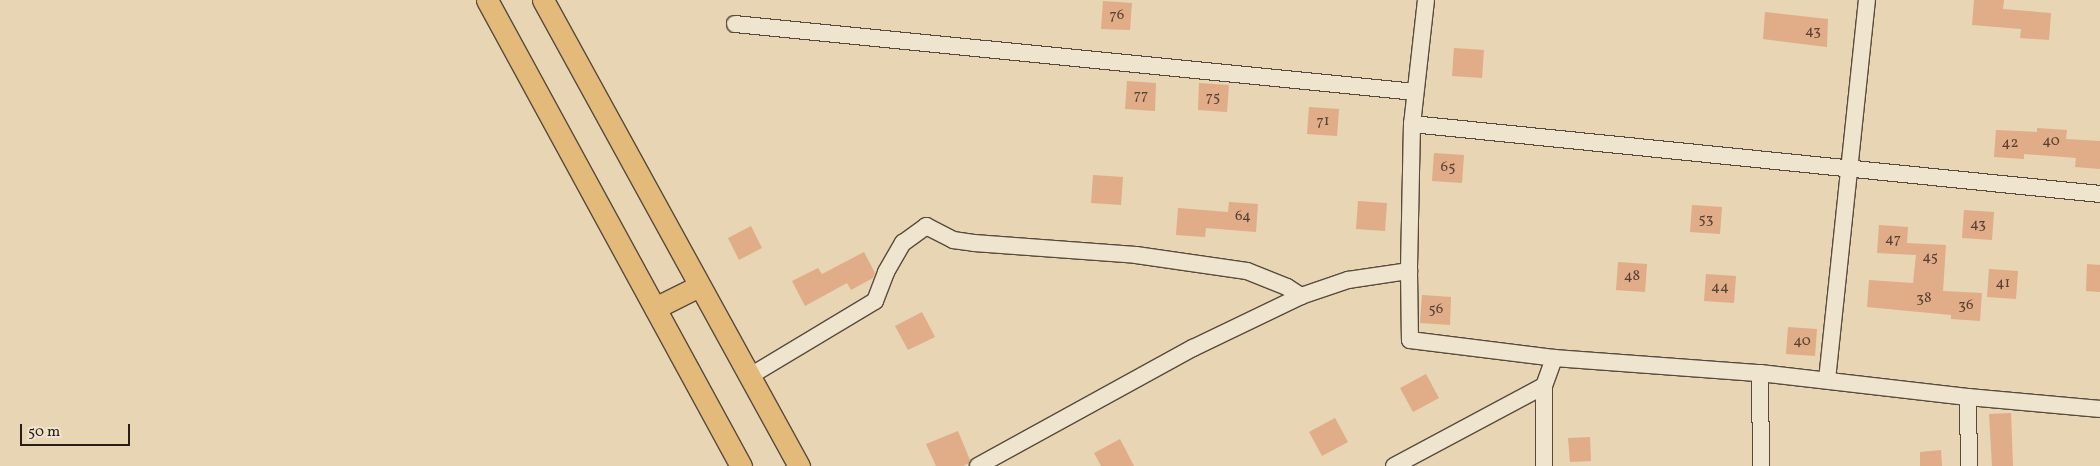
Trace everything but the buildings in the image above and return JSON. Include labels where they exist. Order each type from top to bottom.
[{"type":"main road","points":[[487,0],[741,466]]},
{"type":"main road","points":[[543,0],[799,466]]},
{"type":"main road","points":[[655,308],[699,286]]},
{"type":"street","points":[[1426,0],[1412,124],[1409,271],[1410,340],[1554,358],[1760,373],[1968,397],[2100,409]]},
{"type":"street","points":[[1827,380],[1867,0]]},
{"type":"street","points":[[735,24],[1415,92]]},
{"type":"street","points":[[1412,124],[2100,194]]},
{"type":"street","points":[[750,376],[874,301],[886,272],[903,243],[926,226],[953,240],[974,243],[1136,256],[1247,270],[1287,287],[1301,296]]},
{"type":"street","points":[[978,466],[1193,348],[1301,296],[1348,280],[1409,271]]},
{"type":"street","points":[[1544,466],[1544,386],[1554,358]]},
{"type":"street","points":[[1760,373],[1761,466]]},
{"type":"street","points":[[1394,466],[1544,386]]},
{"type":"street","points":[[1968,397],[1969,466]]}]
